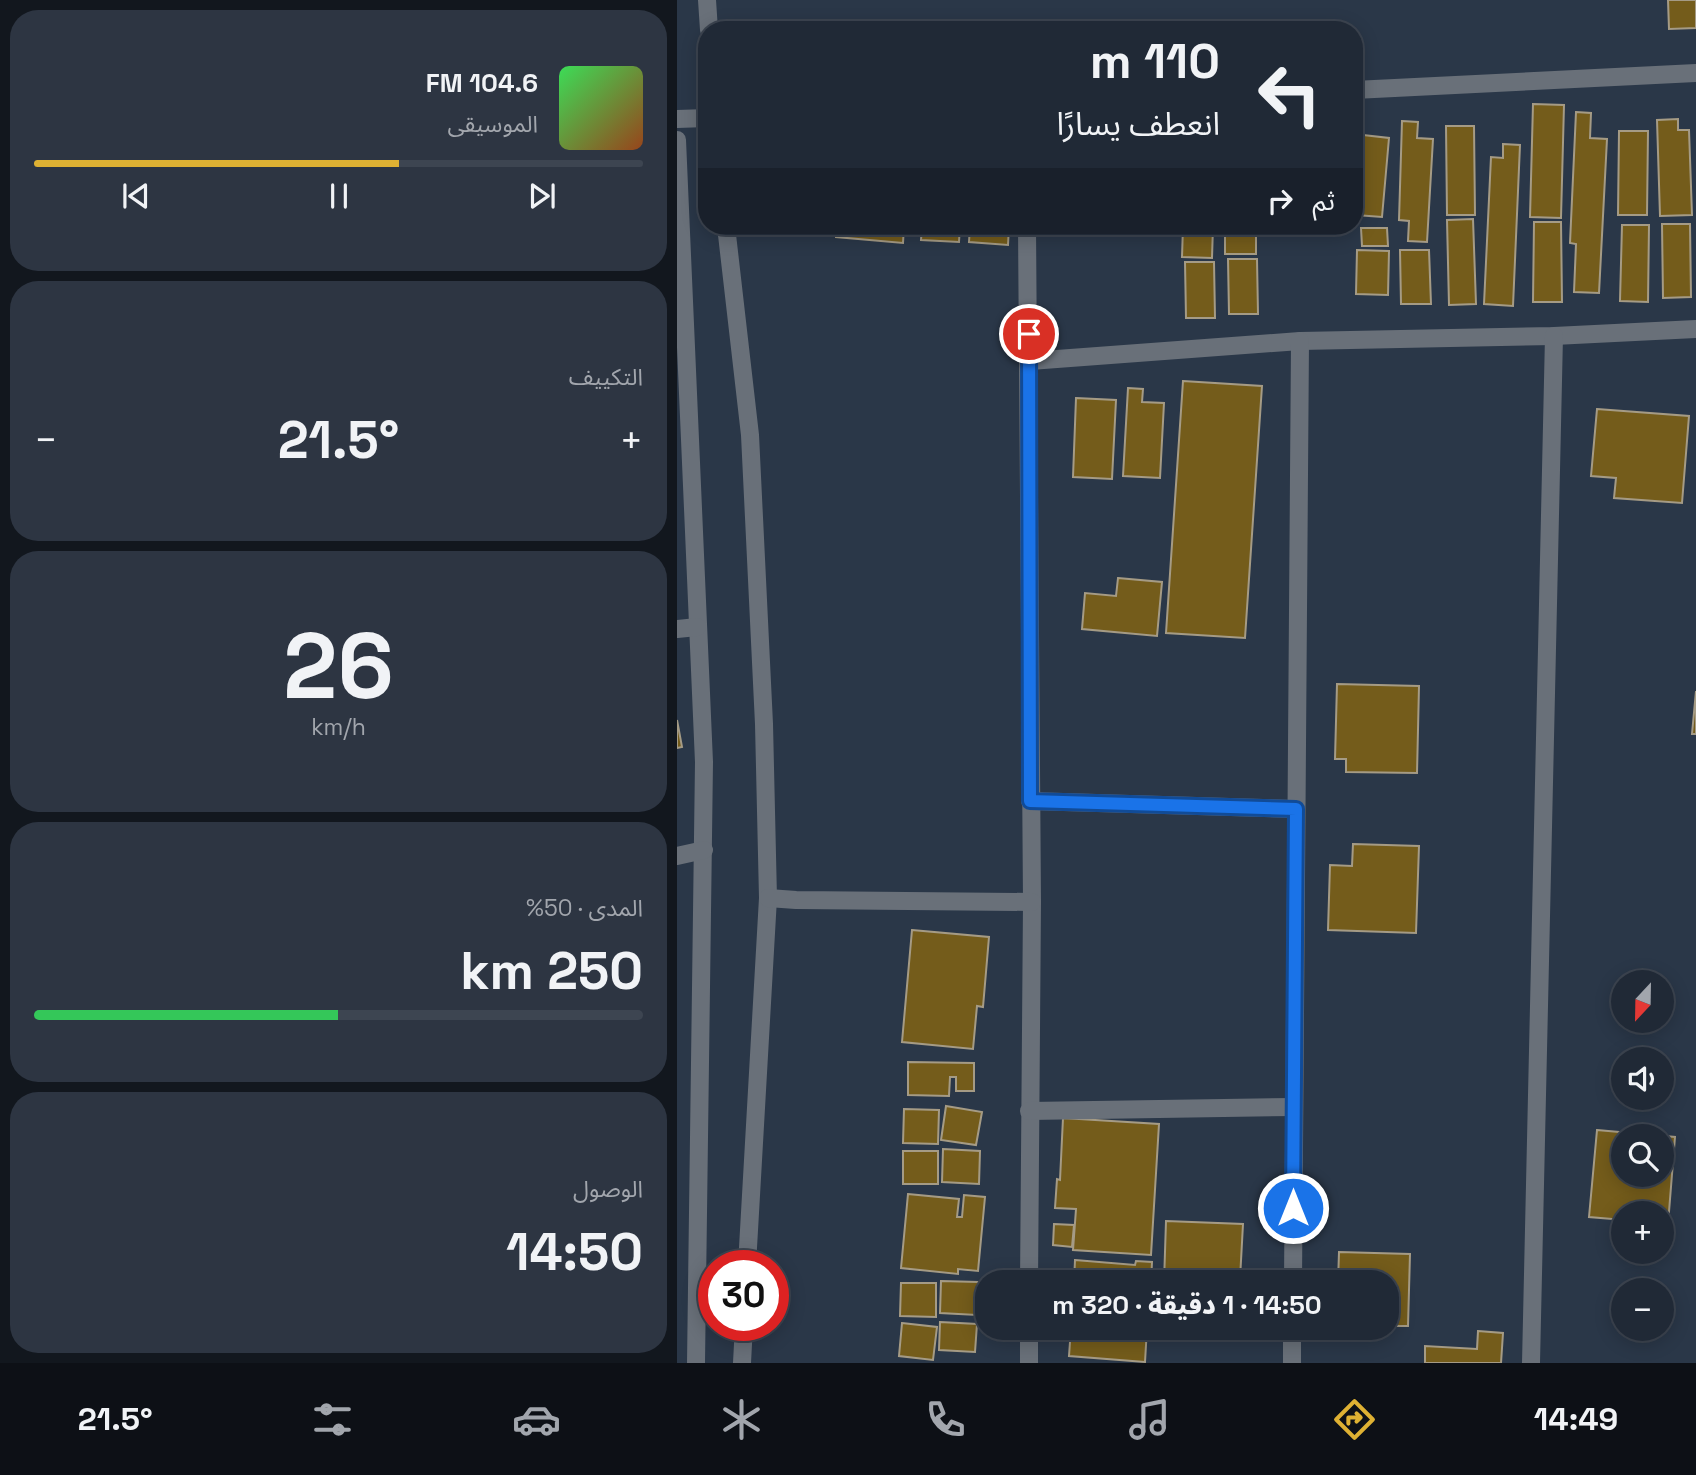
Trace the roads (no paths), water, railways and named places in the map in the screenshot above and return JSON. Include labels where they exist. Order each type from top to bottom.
[{"type":"street","points":[[707,0],[708,21]]},
{"type":"street","points":[[1363,90],[1696,74]]},
{"type":"street","points":[[677,119],[698,118]]},
{"type":"street","points":[[677,141],[704,762],[696,1363]]},
{"type":"street","points":[[726,235],[750,435],[764,724],[768,898],[748,1250]]},
{"type":"street","points":[[1027,235],[1032,902],[1029,1270]]},
{"type":"street","points":[[1030,361],[1300,341],[1554,336],[1696,329]]},
{"type":"street","points":[[1531,1363],[1554,336]]},
{"type":"street","points":[[1293,1270],[1300,341]]},
{"type":"street","points":[[677,629],[697,627]]},
{"type":"street","points":[[1030,801],[1296,809]]},
{"type":"street","points":[[677,856],[704,850]]},
{"type":"street","points":[[768,898],[796,901],[1032,902]]},
{"type":"street","points":[[1029,1111],[1294,1107]]},
{"type":"street","points":[[1029,1340],[1029,1363]]},
{"type":"street","points":[[1292,1340],[1292,1363]]},
{"type":"street","points":[[742,1363],[743,1341]]}]
